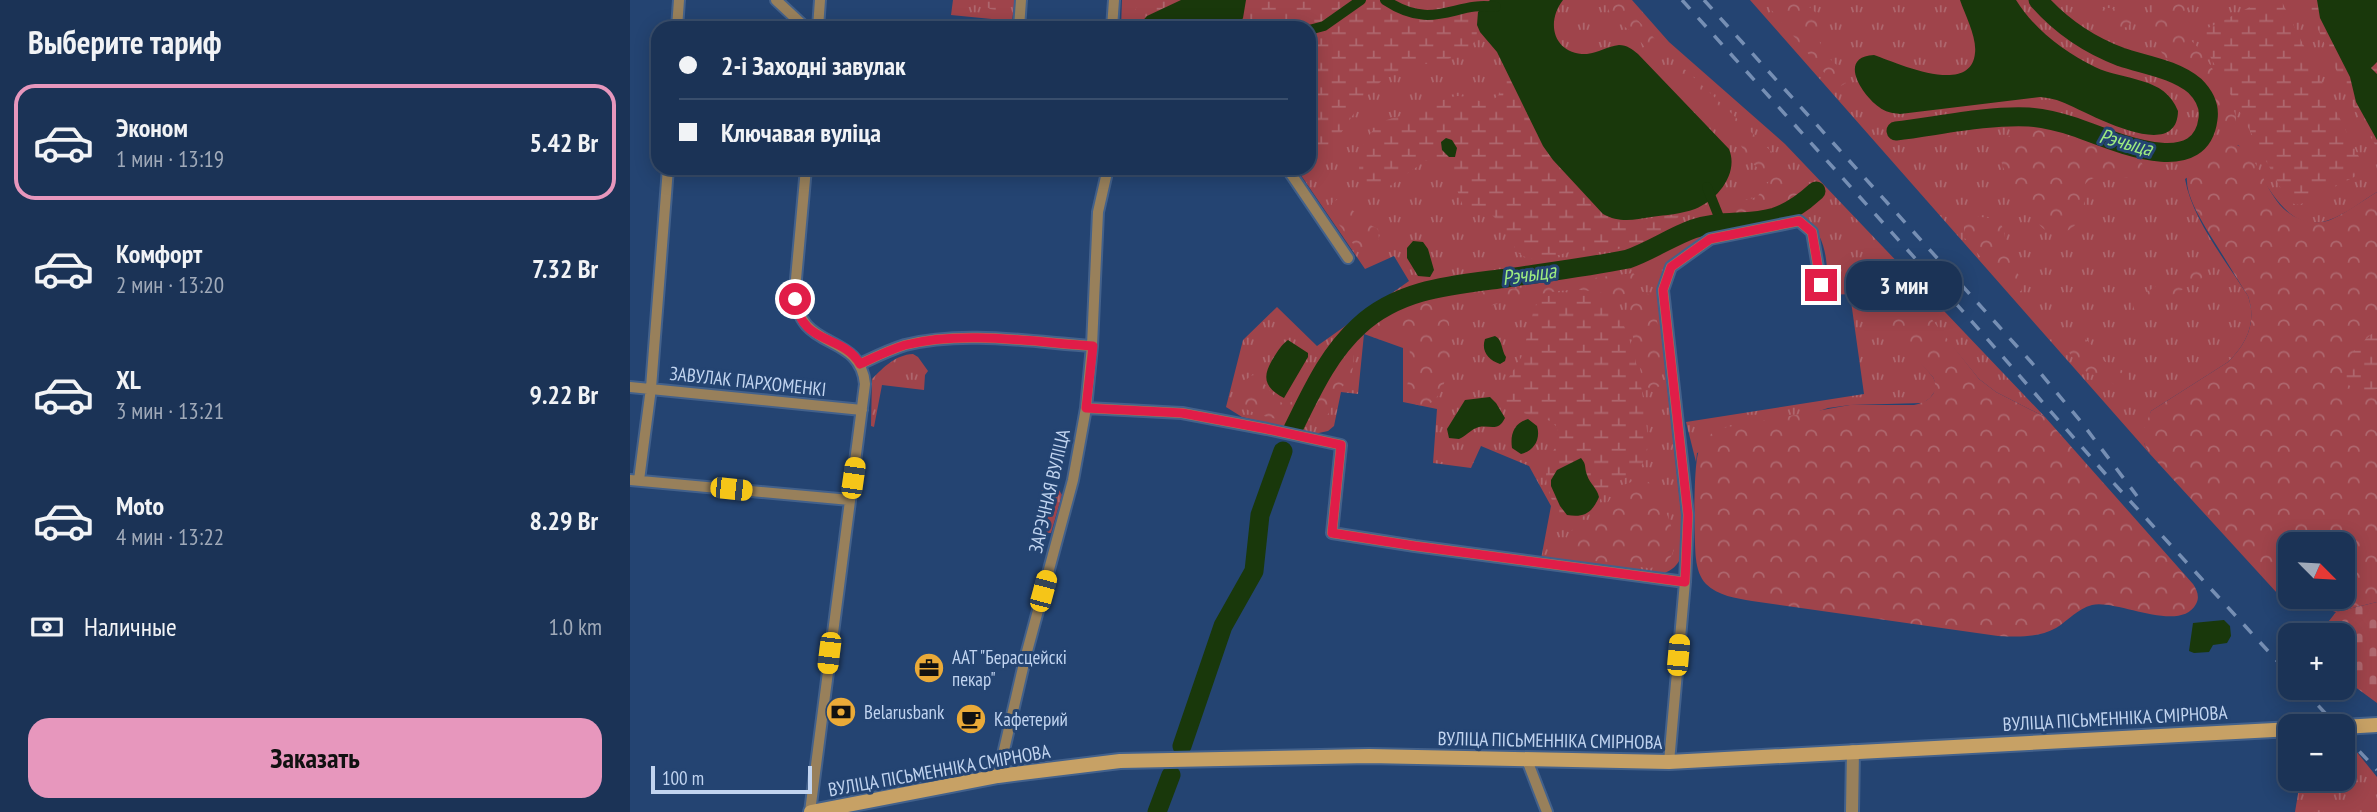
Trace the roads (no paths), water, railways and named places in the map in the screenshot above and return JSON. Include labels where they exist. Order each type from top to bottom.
[{"type":"main road","points":[[2355,726],[2377,725]]},
{"type":"main road","name":"ВУЛІЦА ПІСЬМЕННІКА СМІРНОВА","points":[[811,812],[901,802],[998,776],[1121,761],[1369,756],[1669,762],[2278,730]]},
{"type":"street","points":[[678,21],[679,0]]},
{"type":"street","points":[[776,0],[798,21]]},
{"type":"street","points":[[818,21],[820,0]]},
{"type":"street","points":[[1020,21],[1021,0]]},
{"type":"street","points":[[1112,21],[1114,0]]},
{"type":"street","points":[[667,175],[651,388],[634,480],[850,500]]},
{"type":"street","points":[[805,175],[795,290],[796,306],[801,319],[812,331],[851,353],[860,364],[864,384],[811,812]]},
{"type":"street","name":"ЗАРЭЧНАЯ ВУЛІЦА","points":[[998,776],[1025,659],[1073,480],[1086,408],[1093,346],[1098,212],[1106,175]]},
{"type":"street","points":[[1292,175],[1348,258]]},
{"type":"street","points":[[1669,762],[1685,582],[1688,515],[1663,290],[1671,267],[1710,239],[1799,221],[1812,232],[1821,285]]},
{"type":"street","points":[[860,364],[888,350],[961,337],[1093,346]]},
{"type":"street","name":"ЗАВУЛАК ПАРХОМЕНКІ","points":[[630,387],[862,410]]},
{"type":"street","points":[[1086,408],[1182,413],[1341,445],[1332,533],[1685,582]]},
{"type":"street","points":[[1852,812],[1853,751]]},
{"type":"street","points":[[1527,760],[1548,812]]},
{"type":"waterway","points":[[1316,28],[1324,26],[1361,0]]},
{"type":"waterway","points":[[1385,0],[1402,9],[1431,15],[1482,6],[1496,7]]},
{"type":"waterway","name":"Рэчыца","points":[[1896,131],[1979,119],[2029,117],[2064,123],[2152,151],[2189,149],[2201,138],[2208,119],[2208,110],[2204,97],[2195,86],[2169,71],[2121,57],[2098,47],[2065,26],[2038,0]]},
{"type":"waterway","points":[[1707,187],[1721,222]]},
{"type":"waterway","name":"Рэчыца","points":[[1293,429],[1321,374],[1338,349],[1359,326],[1392,303],[1448,286],[1628,259],[1703,226],[1775,217],[1797,206],[1816,191]]},
{"type":"waterway","name":"Рэчыца","points":[[1182,746],[1223,626],[1254,571],[1260,515],[1283,451]]},
{"type":"waterway","name":"Рэчыца","points":[[1157,812],[1171,775]]},
{"type":"railway","points":[[1682,0],[1968,317],[2109,478],[2278,662]]},
{"type":"railway","points":[[1704,0],[2032,363],[2137,496]]},
{"type":"railway","points":[[2313,700],[2326,714]]},
{"type":"railway","points":[[2355,747],[2377,770]]},
{"type":"place","name":"ААТ \"Берасцейскі пекар\"","points":[[929,668]]},
{"type":"place","name":"Belarusbank","points":[[841,712]]},
{"type":"place","name":"Кафетерий","points":[[971,719]]}]
